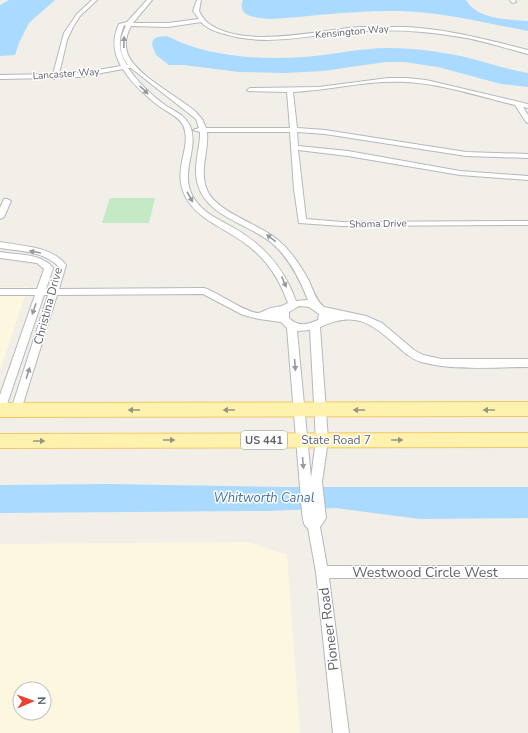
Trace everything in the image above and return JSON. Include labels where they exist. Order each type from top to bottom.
[{"type":"main road","points":[[5,410],[528,410]]},
{"type":"main road","name":"State Road 7","points":[[0,442],[528,440]]},
{"type":"street","points":[[54,77],[60,64],[61,49],[70,26],[82,11],[95,0]]},
{"type":"street","points":[[127,22],[144,0]]},
{"type":"street","points":[[150,0],[119,30],[116,38],[116,52],[120,61],[193,113],[199,119],[203,133],[198,175],[206,196],[216,206],[261,231],[272,238],[282,248],[296,264],[318,307],[324,314],[318,324]]},
{"type":"street","points":[[127,22],[168,25],[201,19],[196,11],[199,0]]},
{"type":"street","name":"Kensington Way","points":[[201,19],[210,26],[224,32],[252,38],[284,38],[360,29],[407,29],[455,34],[528,52]]},
{"type":"street","points":[[128,67],[145,91],[183,120],[189,133],[184,183],[191,199],[204,215],[254,244],[270,259],[284,281],[293,304],[287,319]]},
{"type":"street","name":"Lancaster Way","points":[[0,77],[54,77],[92,74],[128,67]]},
{"type":"street","points":[[250,90],[290,90],[349,86],[388,80],[406,80],[426,82],[528,106]]},
{"type":"street","name":"Shoma Drive","points":[[290,90],[298,200],[302,221],[342,224],[528,224]]},
{"type":"street","points":[[518,104],[528,121]]},
{"type":"street","points":[[189,133],[286,135],[294,131],[326,132],[466,154],[528,156]]},
{"type":"street","points":[[295,148],[321,149],[437,170],[504,178],[528,178]]},
{"type":"street","points":[[0,217],[7,201]]},
{"type":"street","name":"Christina Drive","points":[[0,245],[49,254],[57,259],[62,265],[54,292],[5,410]]},
{"type":"street","name":"Christina Drive","points":[[0,255],[39,261],[49,268],[40,292],[5,410]]},
{"type":"street","points":[[0,292],[204,291],[219,296],[236,308],[259,316],[287,319],[305,329],[347,316]]},
{"type":"street","points":[[293,304],[305,302],[379,325],[411,353],[435,362],[528,363]]},
{"type":"street","name":"Pioneer Road","points":[[287,319],[301,441],[317,522],[341,733]]},
{"type":"street","name":"Pioneer Road","points":[[317,522],[310,522],[308,512],[310,484],[322,440],[318,324]]},
{"type":"street","name":"Westwood Circle West","points":[[322,572],[528,572]]},
{"type":"shaded area","points":[[0,287],[28,287],[0,371]]},
{"type":"shaded area","points":[[248,542],[287,555],[300,733],[0,733],[0,544]]},
{"type":"green space","points":[[110,198],[155,198],[149,223],[102,223]]},
{"type":"water","points":[[9,0],[55,0],[29,23],[15,55],[0,56],[0,5]]},
{"type":"water","points":[[243,0],[466,0],[471,7],[485,15],[502,19],[528,21],[528,31],[432,13],[399,11],[351,12],[271,19],[261,18],[246,14],[242,6]]},
{"type":"water","points":[[167,36],[199,49],[234,56],[251,57],[304,57],[378,48],[429,51],[469,58],[528,73],[528,87],[501,84],[438,67],[404,62],[386,62],[323,71],[286,73],[239,72],[184,65],[169,65],[156,55],[152,45],[153,40],[157,37]]},
{"type":"water","name":"Whitworth Canal","points":[[108,484],[281,487],[528,487],[528,518],[420,519],[335,508],[269,511],[0,513],[0,485]]}]
